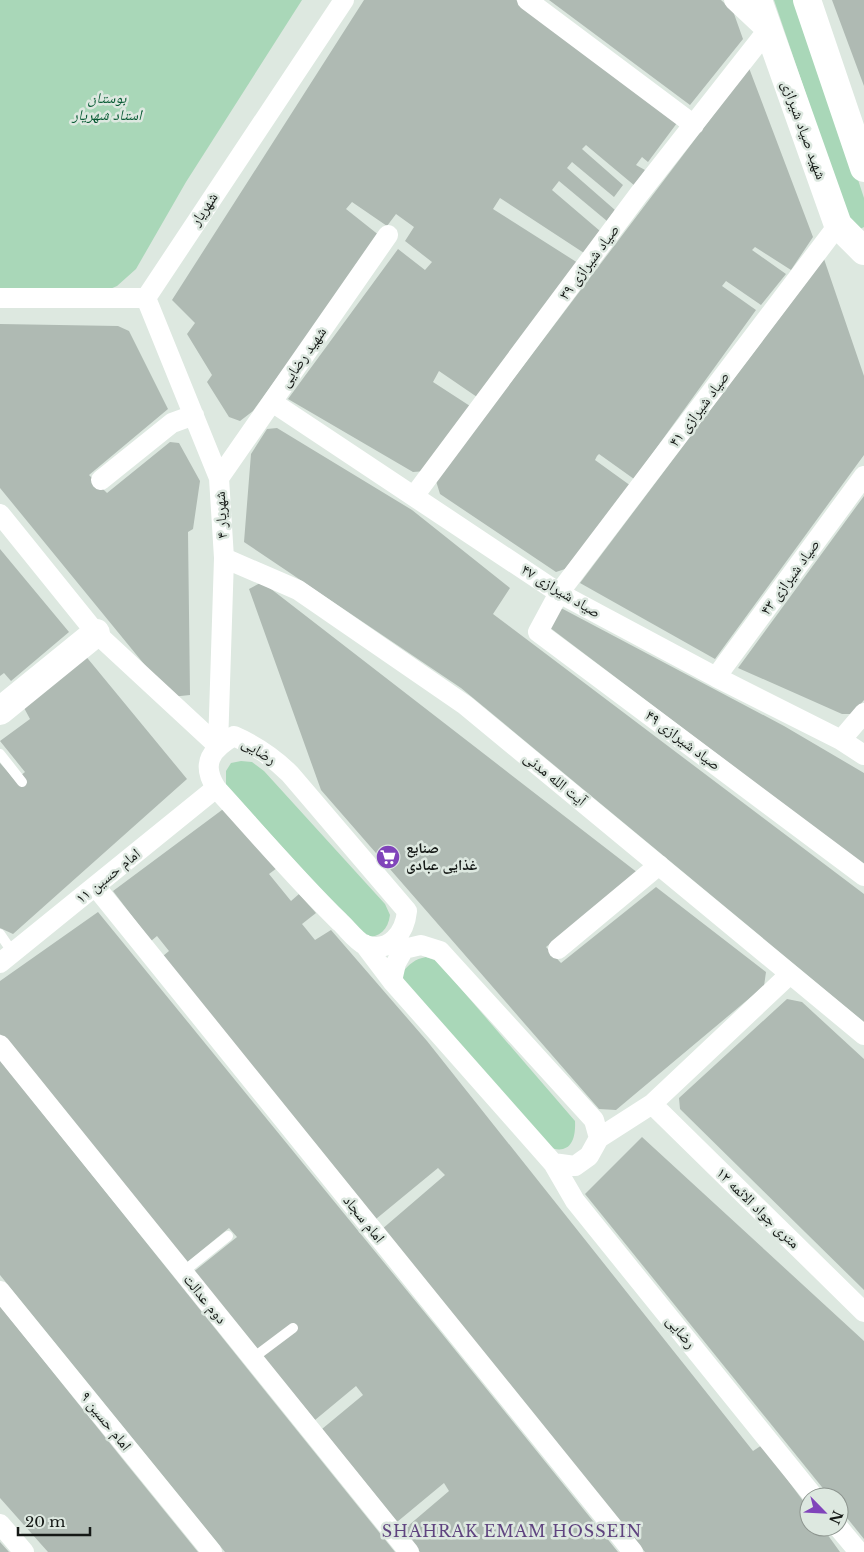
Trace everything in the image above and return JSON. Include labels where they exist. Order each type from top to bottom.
[{"type":"street","name":"شهریار","points":[[146,298],[344,0]]},
{"type":"street","points":[[527,0],[694,125]]},
{"type":"street","points":[[734,0],[768,31]]},
{"type":"street","name":"شهید صیاد شیرازی","points":[[758,0],[838,225],[864,251]]},
{"type":"street","points":[[807,0],[864,168]]},
{"type":"street","name":"صیاد شیرازی ۳۹","points":[[414,496],[694,125],[768,31]]},
{"type":"street","name":"صیاد شیرازی ۴۱","points":[[559,593],[838,225]]},
{"type":"street","name":"شهید رضایی","points":[[219,478],[388,235]]},
{"type":"street","points":[[0,298],[146,298]]},
{"type":"street","name":"شهریار ۴","points":[[146,298],[219,478],[224,558],[218,746]]},
{"type":"street","name":"صیاد شیرازی ۴۷","points":[[272,402],[559,593],[716,677],[841,740],[864,755]]},
{"type":"street","points":[[101,480],[172,423],[194,415]]},
{"type":"street","name":"صیاد شیرازی ۴۳","points":[[716,677],[864,476]]},
{"type":"street","points":[[0,514],[91,626],[218,746]]},
{"type":"street","name":"آیت الله مدنی","points":[[224,558],[298,590],[465,705],[864,1035]]},
{"type":"street","name":"صیاد شیرازی ۴۹","points":[[559,593],[538,632],[864,876]]},
{"type":"street","points":[[0,689],[91,626]]},
{"type":"street","points":[[0,711],[91,626]]},
{"type":"street","points":[[841,740],[864,713]]},
{"type":"street","name":"رضایی","points":[[599,1138],[594,1120],[440,951],[276,760],[256,745],[234,736],[218,746],[209,761],[209,777],[216,788],[305,888],[364,944],[392,981],[553,1163],[575,1201],[806,1487]]},
{"type":"street","name":"امام حسین ۱۱","points":[[6,958],[216,788]]},
{"type":"street","points":[[558,949],[659,865]]},
{"type":"street","name":"امام سجاد","points":[[95,886],[633,1552]]},
{"type":"street","points":[[364,944],[378,947],[389,944],[400,936],[406,924],[407,911]]},
{"type":"street","points":[[392,981],[396,963],[404,949],[420,945],[440,951]]},
{"type":"street","points":[[553,1163],[575,1166],[589,1156],[599,1138],[652,1104],[790,974]]},
{"type":"street","name":"دوم عدالت","points":[[0,1045],[410,1552]]},
{"type":"street","name":"۱۲ متری جواد الائمه","points":[[652,1104],[864,1312]]},
{"type":"street","name":"امام حسین ۹","points":[[0,1290],[212,1552]]},
{"type":"street","points":[[0,1524],[24,1552]]},
{"type":"street","points":[[846,1537],[859,1552]]},
{"type":"lane","points":[[0,754],[22,782]]},
{"type":"lane","points":[[0,934],[6,958]]},
{"type":"lane","points":[[183,1272],[228,1236]]},
{"type":"lane","points":[[253,1358],[293,1328]]},
{"type":"green space","name":"بوستان استاد شهریار","points":[[0,0],[302,0],[186,182],[136,269],[117,286],[101,293],[0,289]]},
{"type":"green space","points":[[774,0],[799,0],[864,198],[864,227],[860,229],[850,224]]},
{"type":"green space","points":[[241,761],[252,762],[264,771],[385,904],[390,915],[387,925],[382,932],[365,938],[226,785],[226,771],[231,763]]},
{"type":"green space","points":[[426,957],[437,961],[575,1121],[572,1141],[566,1148],[555,1149],[548,1147],[404,982],[402,973],[415,961]]},
{"type":"building","points":[[364,0],[516,0],[546,20],[677,123],[648,162],[642,157],[636,165],[645,170],[635,186],[586,145],[582,149],[623,185],[614,197],[572,162],[567,168],[615,210],[607,221],[559,181],[552,190],[600,231],[584,253],[500,198],[493,209],[578,263],[477,397],[439,371],[433,382],[470,406],[426,471],[413,472],[288,399],[398,249],[425,270],[432,262],[405,241],[414,227],[396,214],[387,226],[352,202],[346,209],[380,236],[253,411],[240,421],[229,417],[207,382],[212,375],[187,334],[195,323],[172,300]]},
{"type":"building","points":[[549,0],[721,0],[733,11],[743,39],[690,105]]},
{"type":"building","points":[[832,0],[864,0],[864,86]]},
{"type":"building","points":[[749,68],[813,237],[791,270],[755,247],[752,250],[786,274],[761,305],[726,281],[722,286],[756,310],[634,479],[599,454],[597,456],[595,460],[631,486],[565,569],[556,572],[440,494],[436,481]]},
{"type":"building","points":[[824,259],[864,376],[864,455],[715,659],[580,583]]},
{"type":"building","points":[[0,324],[118,326],[129,331],[168,409],[89,475],[107,493],[170,442],[179,443],[200,481],[193,529],[188,532],[190,695],[171,697],[0,488]]},
{"type":"building","points":[[277,428],[412,510],[510,588],[493,614],[864,894],[864,1022],[461,688],[244,542],[251,454],[267,429]]},
{"type":"building","points":[[864,496],[864,700],[852,714],[842,714],[738,668]]},
{"type":"building","points":[[0,549],[69,632],[11,681],[4,673],[0,676]]},
{"type":"building","points":[[262,582],[638,873],[546,947],[561,963],[656,887],[766,972],[764,986],[616,1110],[599,1109],[321,790],[249,589]]},
{"type":"building","points":[[561,608],[784,726],[864,773],[864,865],[549,627]]},
{"type":"building","points":[[84,654],[187,779],[13,934],[0,928],[0,763],[15,780],[25,772],[0,741],[30,719],[23,706]]},
{"type":"building","points":[[226,807],[277,868],[269,874],[291,901],[299,894],[316,913],[302,924],[315,940],[331,930],[427,1041],[753,1451],[762,1445],[799,1495],[799,1537],[829,1537],[840,1552],[645,1552],[381,1230],[445,1175],[438,1168],[376,1219],[163,956],[169,951],[157,936],[151,941],[113,891]]},
{"type":"building","points":[[98,912],[618,1552],[420,1552],[402,1531],[449,1491],[444,1483],[397,1522],[322,1429],[363,1395],[356,1386],[315,1420],[262,1356],[296,1325],[294,1323],[258,1351],[192,1273],[237,1237],[229,1228],[185,1264],[0,1034],[0,981]]},
{"type":"building","points":[[787,999],[802,1002],[864,1059],[864,1290],[680,1109],[679,1098]]},
{"type":"building","points":[[0,1060],[395,1552],[225,1552],[0,1275]]},
{"type":"building","points":[[642,1137],[864,1341],[864,1539],[849,1520],[849,1487],[822,1487],[585,1194]]},
{"type":"building","points":[[0,1306],[198,1552],[48,1552],[0,1498]]},
{"type":"building","points":[[0,1542],[9,1552],[0,1552]]},
{"type":"place","name":"صنایع غذایی عبادی","points":[[388,857]]},
{"type":"district","name":"SHAHRAK EMAM HOSSEIN","points":[[512,1531]]}]
